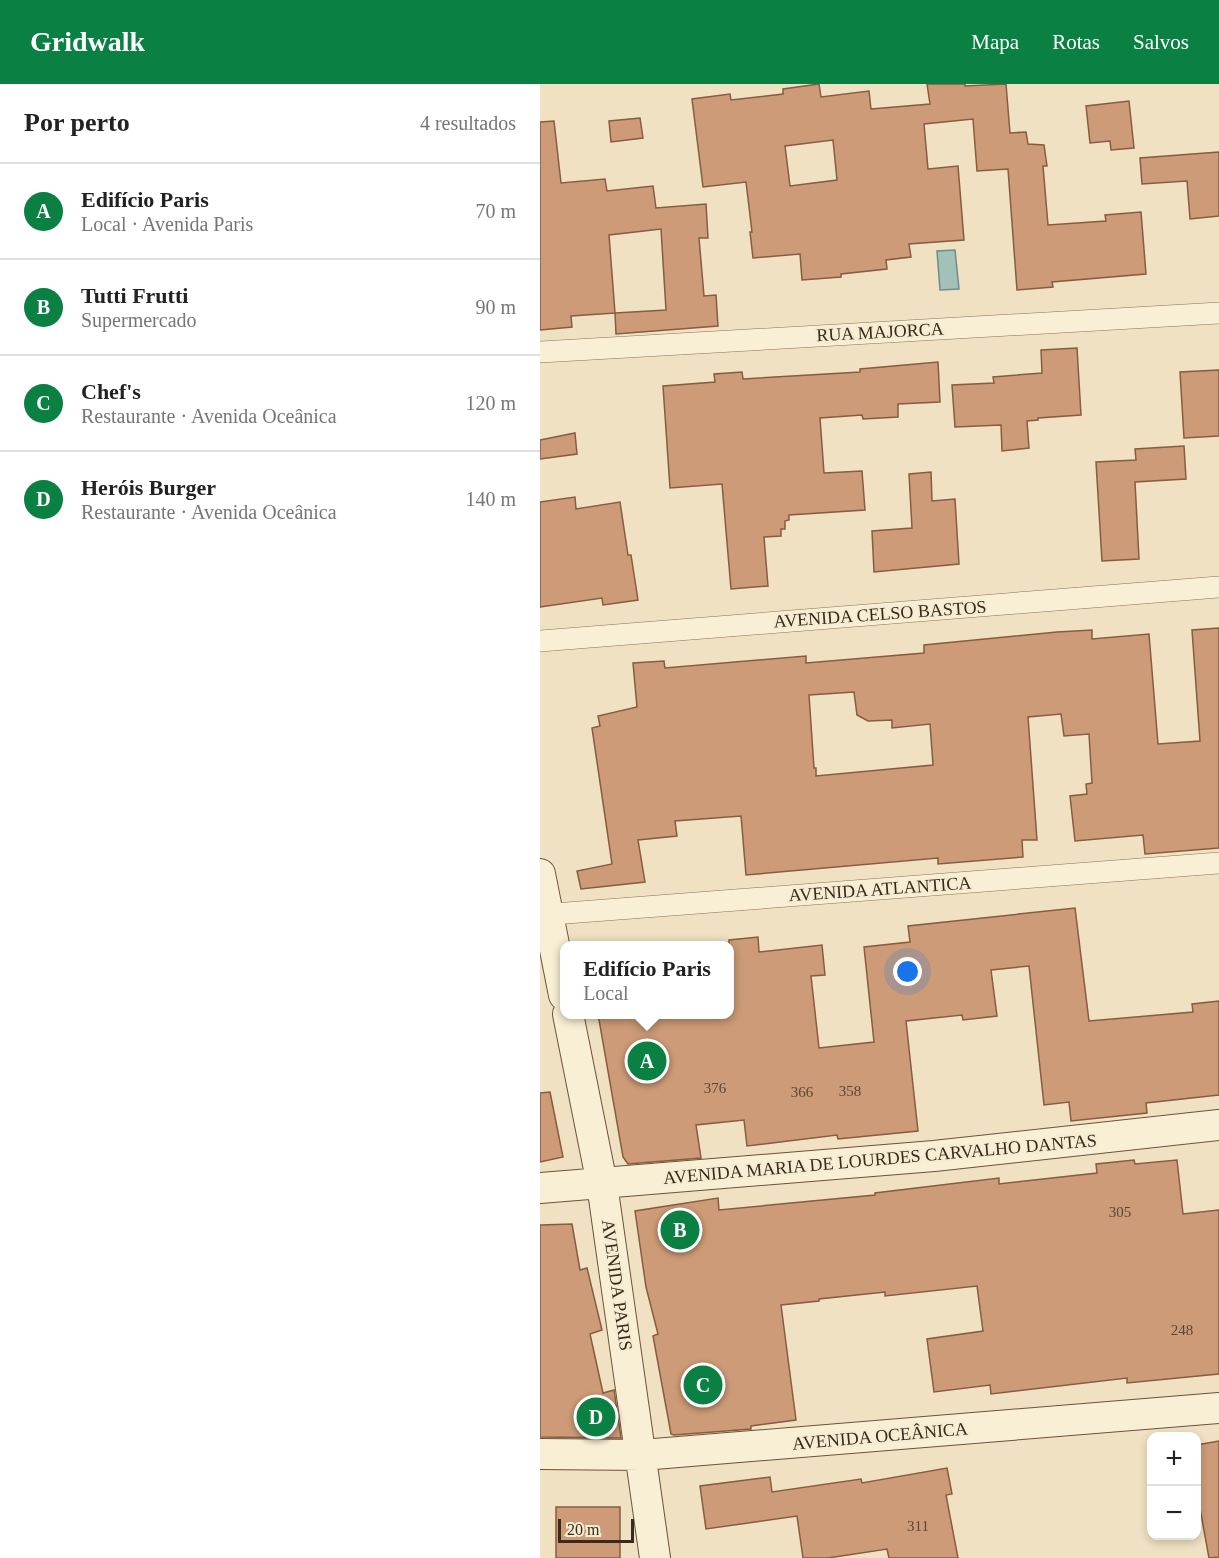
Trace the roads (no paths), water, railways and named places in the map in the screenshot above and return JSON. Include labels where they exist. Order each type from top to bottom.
[{"type":"street","name":"RUA MAJORCA","points":[[540,352],[1219,313]]},
{"type":"street","name":"AVENIDA CELSO BASTOS","points":[[540,641],[1219,587]]},
{"type":"street","name":"AVENIDA ATLANTICA","points":[[544,915],[1219,863]]},
{"type":"street","points":[[540,873],[544,915],[560,979]]},
{"type":"street","name":"AVENIDA PARIS","points":[[569,1019],[602,1184],[655,1558]]},
{"type":"street","name":"AVENIDA MARIA DE LOURDES CARVALHO DANTAS","points":[[540,1188],[934,1156],[1219,1125]]},
{"type":"street","name":"AVENIDA OCEÂNICA","points":[[540,1454],[642,1455],[1219,1408]]},
{"type":"water","points":[[955,250],[959,289],[940,290],[937,251]]},
{"type":"place","name":"Edifício Paris","points":[[647,1061]]},
{"type":"place","name":"Tutti Frutti","points":[[680,1230]]},
{"type":"place","name":"Chef's","points":[[703,1385]]},
{"type":"place","name":"Heróis Burger","points":[[596,1417]]}]
